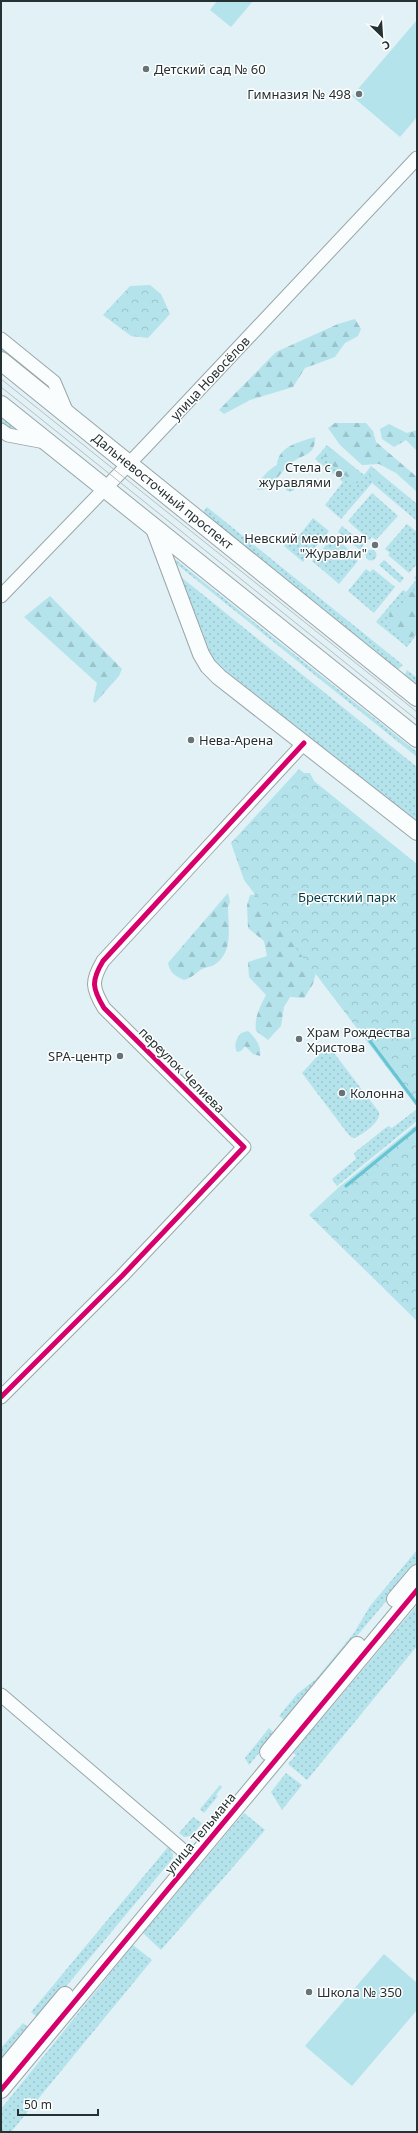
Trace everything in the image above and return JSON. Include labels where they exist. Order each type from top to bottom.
[{"type":"main road","name":"Дальневосточный проспект","points":[[1,361],[417,697]]},
{"type":"main road","points":[[1,405],[417,738]]},
{"type":"street","name":"улица Новосёлов","points":[[1,596],[104,487],[129,464],[417,158]]},
{"type":"street","points":[[1,339],[54,382],[69,416]]},
{"type":"street","points":[[1,430],[8,435],[48,442]]},
{"type":"street","points":[[153,526],[198,646],[208,666],[219,677],[417,832]]},
{"type":"street","name":"переулок Челиева","points":[[1,1397],[122,1276],[244,1147],[104,1008],[97,996],[94,985],[95,974],[103,961],[304,744]]},
{"type":"street","name":"улица Тельмана","points":[[1,2090],[417,1573]]},
{"type":"street","name":"улица Тельмана","points":[[1,2072],[417,1590]]},
{"type":"street","points":[[1,1695],[189,1856]]},
{"type":"green space","points":[[217,1],[253,1],[231,27],[210,10]]},
{"type":"green space","points":[[417,20],[417,117],[400,137],[352,96]]},
{"type":"green space","points":[[150,285],[161,294],[170,314],[148,338],[131,336],[103,315],[130,286]]},
{"type":"green space","points":[[355,319],[361,329],[358,336],[345,343],[335,357],[305,368],[293,387],[250,400],[224,414],[219,410],[276,352],[338,324]]},
{"type":"green space","points":[[1,346],[49,385],[48,388],[1,351]]},
{"type":"green space","points":[[1,416],[14,427],[13,430],[1,423]]},
{"type":"green space","points":[[335,423],[366,423],[373,431],[376,442],[417,477],[417,492],[396,473],[379,464],[362,465],[340,445],[328,428]]},
{"type":"green space","points":[[389,424],[407,433],[417,430],[417,451],[406,440],[394,447],[382,439],[380,429]]},
{"type":"green space","points":[[315,437],[315,444],[310,452],[289,465],[269,489],[257,490],[259,482],[267,472],[277,465],[281,453],[297,443]]},
{"type":"green space","points":[[327,445],[364,475],[371,466],[417,504],[417,521],[372,483],[341,519],[325,505],[343,482],[315,459]]},
{"type":"green space","points":[[330,449],[361,476],[361,483],[354,483],[323,457]]},
{"type":"green space","points":[[372,470],[376,470],[388,482],[383,485],[372,481],[369,474]]},
{"type":"green space","points":[[290,480],[294,482],[296,486],[294,490],[290,492],[286,490],[284,486],[286,482]]},
{"type":"green space","points":[[372,493],[398,516],[376,540],[372,537],[369,540],[348,521]]},
{"type":"green space","points":[[207,507],[403,665],[397,670],[202,513]]},
{"type":"green space","points":[[313,518],[329,531],[303,562],[284,546],[291,538],[295,541]]},
{"type":"green space","points":[[407,524],[417,532],[417,564],[409,573],[388,555],[390,553],[385,549]]},
{"type":"green space","points":[[342,526],[364,544],[360,550],[338,532]]},
{"type":"green space","points":[[333,537],[356,555],[354,558],[358,561],[339,584],[312,561]]},
{"type":"green space","points":[[371,549],[375,551],[377,555],[375,559],[371,561],[367,559],[365,555],[367,551]]},
{"type":"green space","points":[[176,560],[417,752],[417,757],[174,562]]},
{"type":"green space","points":[[384,560],[404,578],[400,583],[379,565]]},
{"type":"green space","points":[[366,569],[370,572],[373,569],[395,587],[374,613],[348,591]]},
{"type":"green space","points":[[417,574],[417,634],[407,647],[376,622],[403,590],[406,592],[416,580],[414,578]]},
{"type":"green space","points":[[181,577],[417,767],[417,822],[214,662]]},
{"type":"green space","points":[[417,587],[417,632],[407,643],[403,642],[388,620],[391,609],[395,607],[406,610],[403,600]]},
{"type":"green space","points":[[50,596],[122,669],[119,676],[95,703],[93,701],[97,683],[24,617]]},
{"type":"green space","points":[[407,670],[417,678],[417,687],[404,677]]},
{"type":"green space","name":"Брестский парк","points":[[299,769],[304,773],[310,773],[314,781],[417,864],[417,1107],[244,880],[231,843]]},
{"type":"green space","points":[[228,893],[230,902],[228,907],[229,931],[225,954],[214,965],[202,969],[190,978],[184,980],[173,974],[168,963]]},
{"type":"green space","points":[[260,894],[317,969],[313,984],[304,998],[290,997],[284,1007],[281,1026],[268,1040],[256,1031],[257,1017],[266,995],[249,977],[248,962],[267,956],[264,941],[248,928],[247,905],[250,895]]},
{"type":"green space","points":[[248,1031],[257,1042],[260,1049],[260,1056],[253,1054],[245,1046],[241,1051],[237,1052],[235,1044],[237,1039],[241,1033]]},
{"type":"green space","points":[[324,1049],[331,1049],[379,1112],[379,1116],[375,1123],[355,1138],[348,1134],[302,1073]]},
{"type":"green space","points":[[417,1109],[417,1121],[337,1186],[332,1179],[356,1159],[354,1153],[388,1126],[392,1128]]},
{"type":"green space","points":[[417,1124],[417,1321],[309,1215],[338,1188]]},
{"type":"green space","points":[[417,1550],[417,1564],[286,1721],[279,1716],[297,1694],[316,1679],[354,1633],[370,1606]]},
{"type":"green space","points":[[417,1605],[417,1646],[307,1780],[288,1764],[296,1755],[293,1753]]},
{"type":"green space","points":[[269,1728],[275,1734],[249,1765],[245,1758]]},
{"type":"green space","points":[[286,1773],[302,1785],[282,1810],[271,1792]]},
{"type":"green space","points":[[220,1785],[222,1787],[216,1795],[218,1796],[204,1813],[200,1809]]},
{"type":"green space","points":[[244,1813],[265,1830],[161,1950],[143,1933]]},
{"type":"green space","points":[[193,1817],[202,1823],[192,1836],[184,1837],[179,1833]]},
{"type":"green space","points":[[168,1847],[173,1854],[173,1858],[39,2019],[31,2012]]},
{"type":"green space","points":[[133,1945],[152,1960],[11,2132],[1,2132],[1,2109]]},
{"type":"green space","points":[[384,1954],[417,1983],[417,2010],[352,2086],[305,2046]]},
{"type":"green space","points":[[23,2023],[30,2029],[1,2062],[1,2048]]},
{"type":"waterway","points":[[370,1041],[417,1104]]},
{"type":"waterway","points":[[346,1186],[417,1128]]},
{"type":"tram line","points":[[1,379],[417,712]]},
{"type":"tram line","points":[[1,387],[417,720]]},
{"type":"cycle path","points":[[1,1397],[122,1276],[244,1147],[104,1008],[97,995],[94,984],[96,974],[103,961],[304,743]]},
{"type":"cycle path","points":[[1,2090],[417,1590]]},
{"type":"place","name":"Детский сад № 60","points":[[146,69]]},
{"type":"place","name":"Гимназия № 498","points":[[359,94]]},
{"type":"place","name":"Стела с журавлями","points":[[339,474]]},
{"type":"place","name":"Невский мемориал \"Журавли\"","points":[[375,545]]},
{"type":"place","name":"Нева-Арена","points":[[191,740]]},
{"type":"place","name":"Храм Рождества Христова","points":[[299,1039]]},
{"type":"place","name":"SPA-центр","points":[[120,1056]]},
{"type":"place","name":"Колонна","points":[[342,1093]]},
{"type":"place","name":"Школа № 350","points":[[309,1992]]}]
